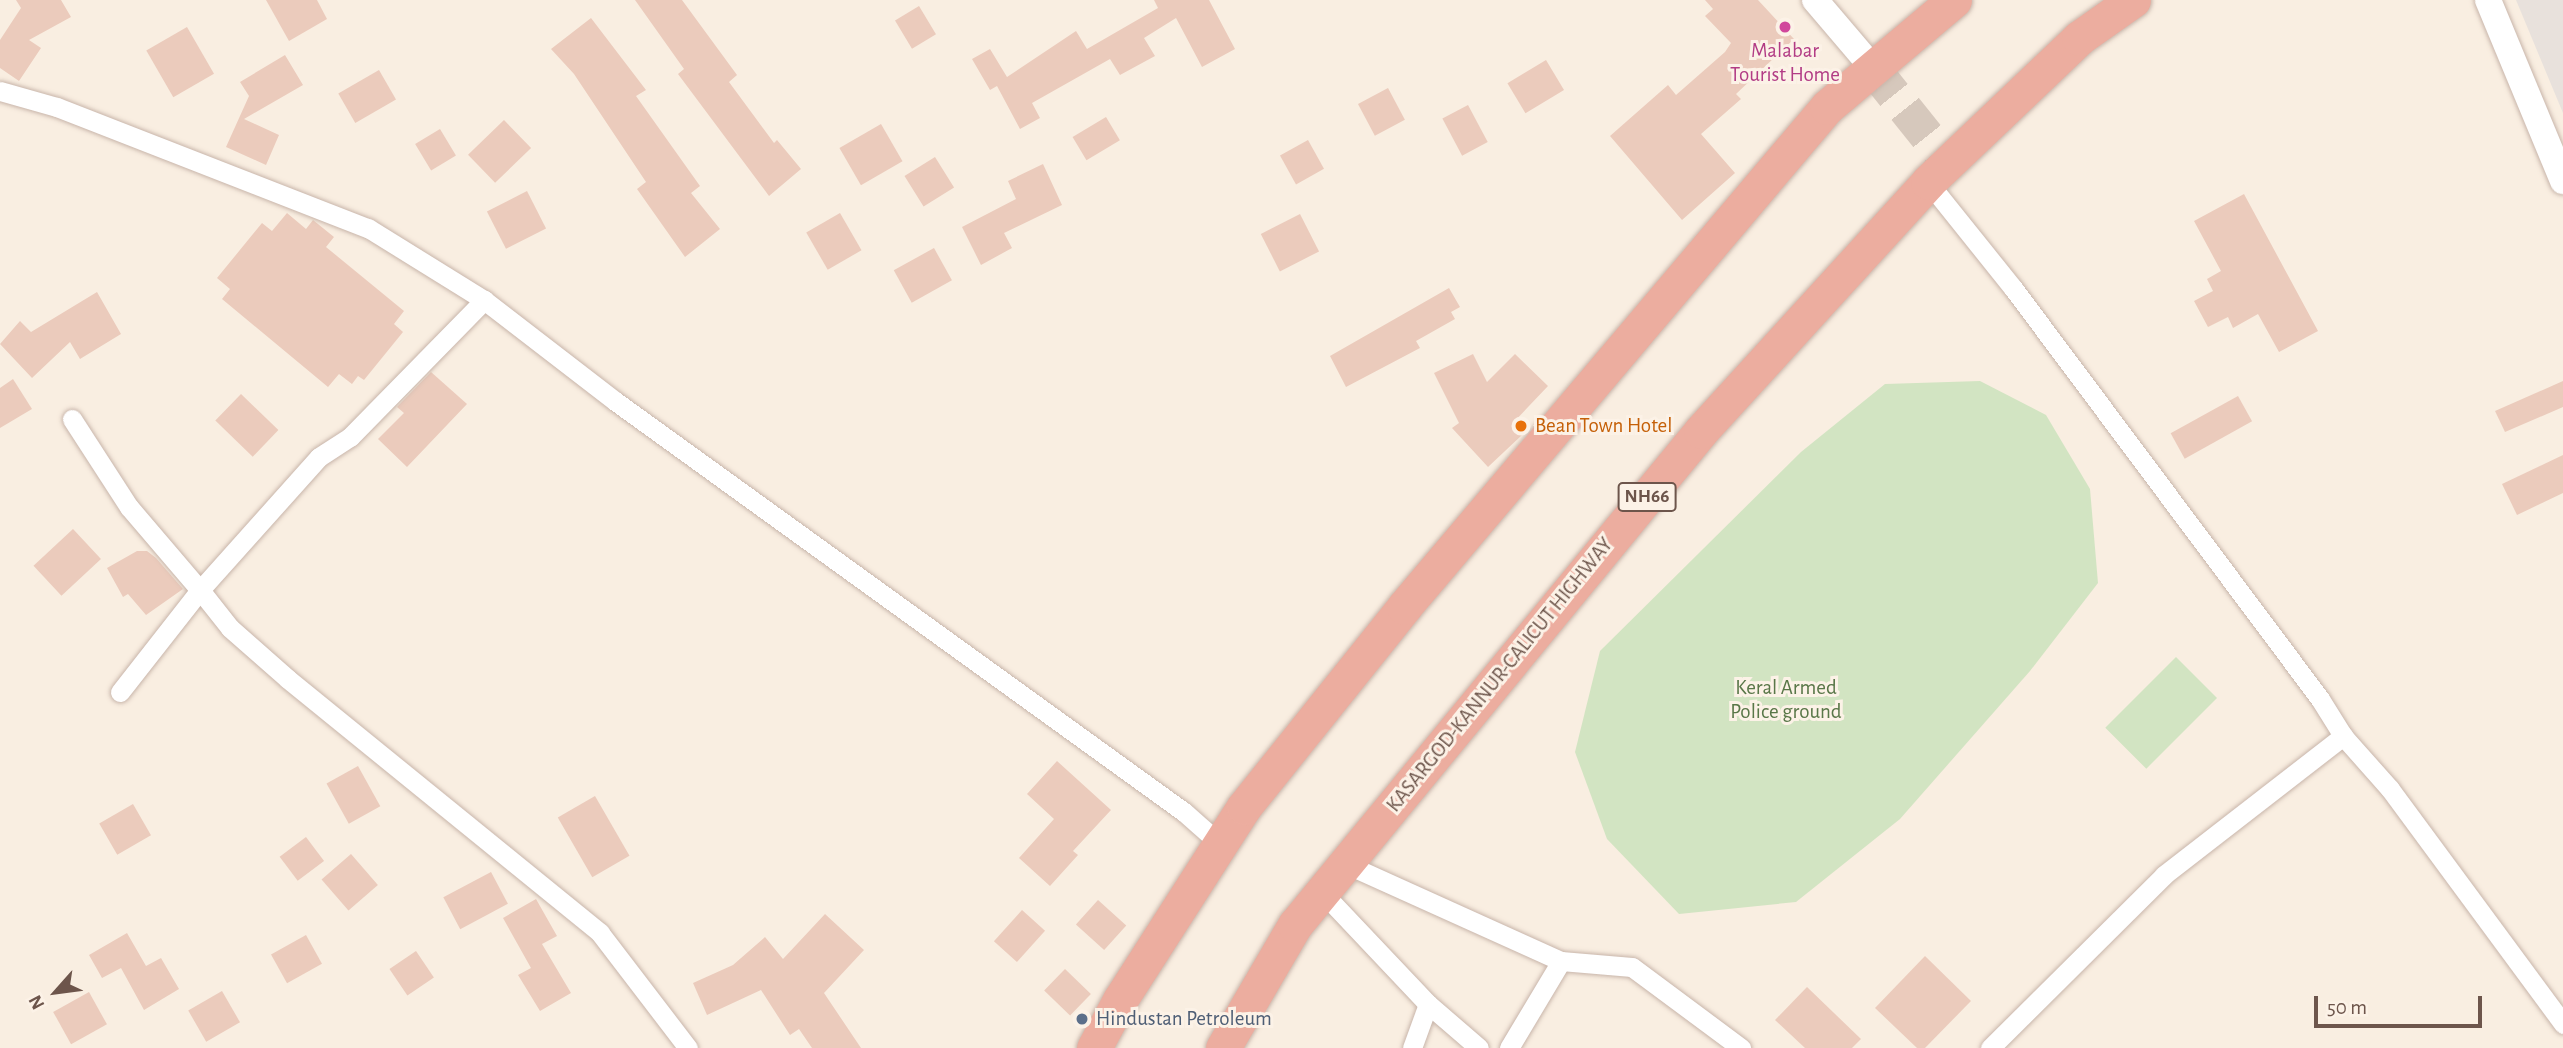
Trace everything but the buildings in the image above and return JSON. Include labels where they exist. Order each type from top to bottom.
[{"type":"highway","points":[[1094,1048],[1219,843],[1404,607],[1703,248],[1827,107],[1954,0]]},
{"type":"highway","name":"KASARGOD-KANNUR-CALICUT HIGHWAY","points":[[1223,1048],[1295,925],[1702,431],[1928,183],[2079,38],[2133,0]]},
{"type":"main road","points":[[1815,0],[1872,67]]},
{"type":"main road","points":[[2488,0],[2563,181]]},
{"type":"street","points":[[0,91],[57,107],[368,228],[484,300],[615,401],[1184,813],[1219,843]]},
{"type":"street","points":[[1928,183],[2073,368],[2320,699],[2343,736],[2390,789],[2563,1024]]},
{"type":"street","points":[[120,692],[200,590],[319,457],[350,437],[442,348],[484,300]]},
{"type":"street","points":[[72,419],[129,507],[230,628],[288,679],[600,933],[688,1048]]},
{"type":"street","points":[[1990,1048],[2164,875],[2343,736]]},
{"type":"street","points":[[1346,864],[1560,961],[1632,967],[1710,1021],[1741,1048]]},
{"type":"street","points":[[1322,892],[1429,1004],[1479,1048]]},
{"type":"street","points":[[1508,1048],[1560,961]]},
{"type":"street","points":[[1412,1048],[1429,1004]]},
{"type":"shaded area","points":[[2516,0],[2563,0],[2563,113]]},
{"type":"green space","name":"Keral Armed Police ground","points":[[1980,381],[2046,415],[2090,489],[2098,583],[2030,671],[1900,819],[1796,902],[1679,914],[1607,839],[1575,752],[1600,651],[1801,452],[1885,384]]},
{"type":"green space","points":[[2176,657],[2217,698],[2146,769],[2105,728]]},
{"type":"tunnel","points":[[1872,67],[1949,163]]},
{"type":"place","name":"Malabar Tourist Home","points":[[1785,27]]},
{"type":"place","name":"Bean Town Hotel","points":[[1521,426]]},
{"type":"place","name":"Hindustan Petroleum","points":[[1082,1019]]}]
